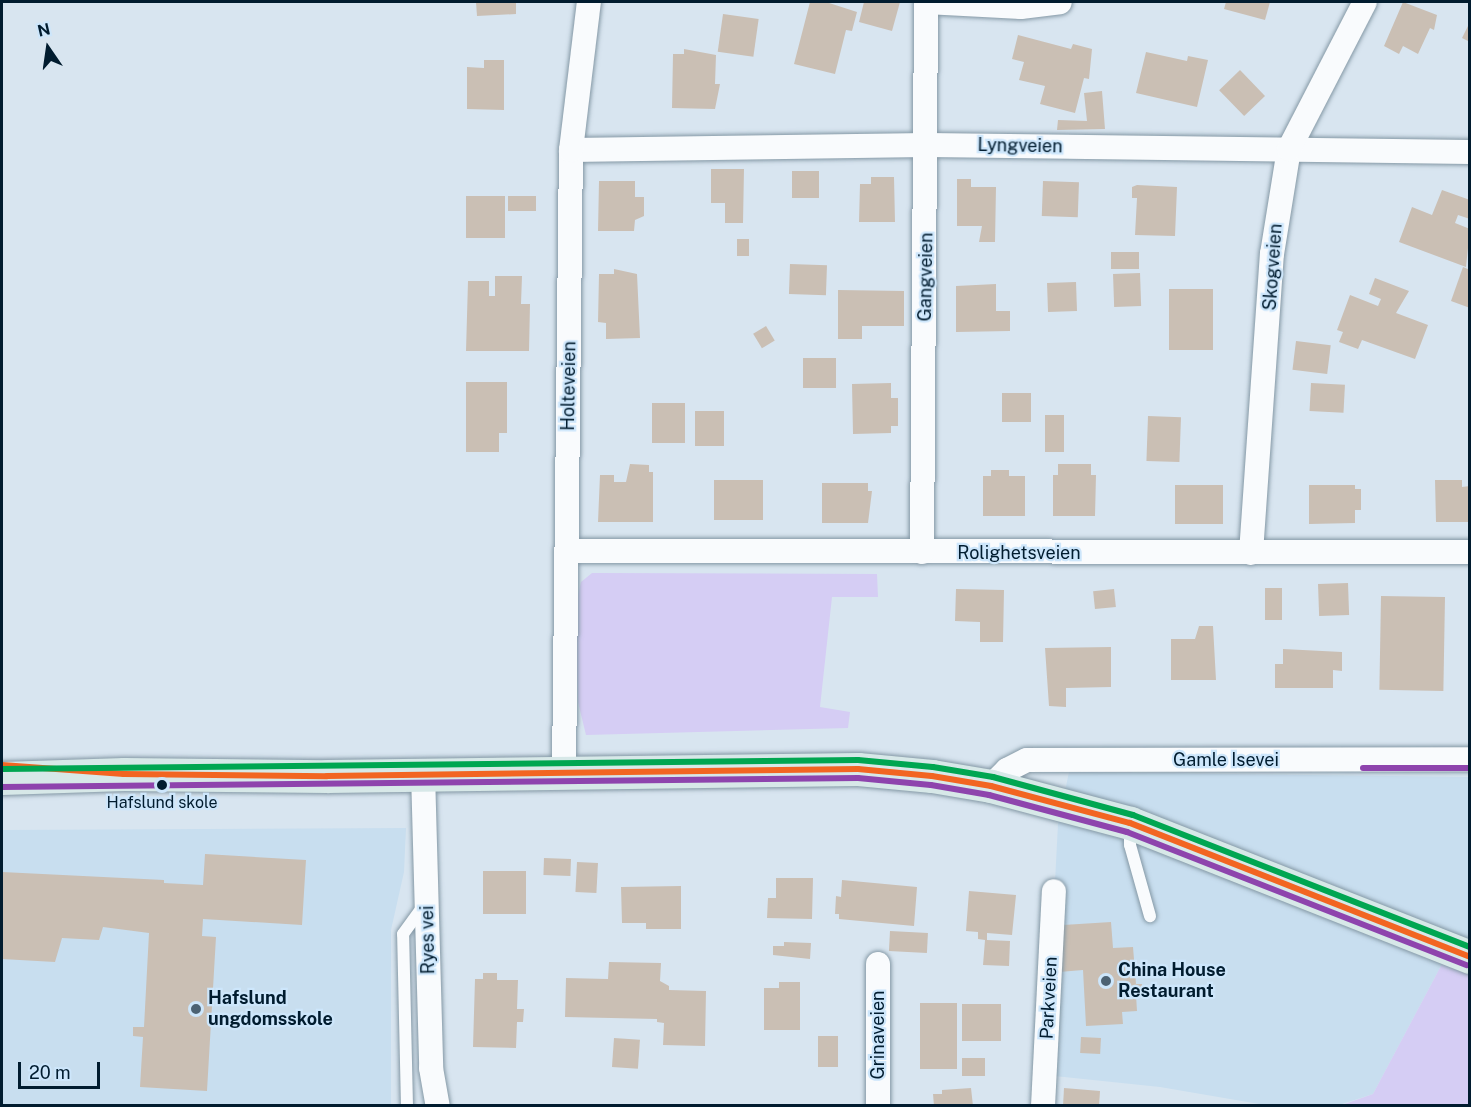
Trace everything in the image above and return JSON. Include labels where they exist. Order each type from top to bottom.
[{"type":"highway","points":[[2,765],[124,774]]},
{"type":"highway","points":[[2,778],[124,774],[858,769],[991,786],[1130,823],[1470,957]]},
{"type":"street","name":"Holteveien","points":[[564,772],[571,150],[589,2]]},
{"type":"street","name":"Gangveien","points":[[922,552],[927,145],[926,2],[1021,7],[1060,2]]},
{"type":"street","name":"Skogveien","points":[[1251,553],[1272,254],[1289,149],[1365,2]]},
{"type":"street","name":"Lyngveien","points":[[571,150],[927,145],[1470,152]]},
{"type":"street","name":"Rolighetsveien","points":[[568,551],[1470,552]]},
{"type":"street","name":"Gamle Isevei","points":[[991,786],[1007,770],[1027,760],[1470,759]]},
{"type":"street","name":"Ryes vei","points":[[423,773],[431,1068],[438,1106]]},
{"type":"street","name":"Parkveien","points":[[1043,1106],[1054,891]]},
{"type":"street","name":"Grinaveien","points":[[878,964],[878,1106]]},
{"type":"lane","points":[[1130,823],[1130,845],[1149,916]]},
{"type":"lane","points":[[407,1106],[403,934],[428,900]]},
{"type":"shaded area","points":[[592,573],[877,574],[878,597],[832,597],[820,707],[850,712],[848,728],[586,735],[578,702],[575,609],[581,582]]},
{"type":"shaded area","points":[[1069,772],[1469,777],[1469,971],[1442,964],[1373,1094],[1339,1105],[1265,1105],[1160,1087],[1045,1075],[1058,824]]},
{"type":"shaded area","name":"Hafslund ungdomsskole","points":[[406,828],[404,872],[391,930],[391,1105],[2,1105],[2,830]]},
{"type":"shaded area","points":[[1442,964],[1469,975],[1469,1105],[1339,1106],[1373,1094]]},
{"type":"building","points":[[476,2],[516,2],[516,14],[477,16]]},
{"type":"building","points":[[810,2],[826,2],[857,12],[852,31],[846,30],[835,74],[794,64]]},
{"type":"building","points":[[864,2],[900,2],[892,31],[859,22]]},
{"type":"building","points":[[1226,2],[1270,2],[1265,20],[1224,9]]},
{"type":"building","points":[[1403,2],[1437,15],[1434,30],[1430,28],[1418,54],[1403,46],[1399,54],[1384,46]]},
{"type":"building","points":[[723,14],[759,19],[753,57],[718,52]]},
{"type":"building","points":[[1470,22],[1470,42],[1462,38]]},
{"type":"building","points":[[1018,35],[1071,49],[1073,44],[1092,49],[1089,79],[1084,78],[1075,113],[1040,104],[1045,86],[1019,80],[1024,62],[1012,59]]},
{"type":"building","points":[[684,49],[716,55],[715,84],[720,84],[715,109],[672,108],[673,54],[684,54]]},
{"type":"building","points":[[1146,52],[1187,61],[1188,56],[1208,60],[1197,107],[1136,93]]},
{"type":"building","points":[[484,60],[504,60],[504,110],[467,109],[467,67],[484,68]]},
{"type":"building","points":[[1240,70],[1265,96],[1244,116],[1219,90]]},
{"type":"building","points":[[1102,91],[1105,129],[1057,130],[1058,120],[1087,121],[1084,93]]},
{"type":"building","points":[[711,169],[744,169],[743,223],[725,223],[725,203],[711,203]]},
{"type":"building","points":[[792,171],[819,171],[819,198],[792,198]]},
{"type":"building","points":[[871,177],[894,177],[895,222],[859,222],[860,184],[871,184]]},
{"type":"building","points":[[957,179],[971,179],[971,187],[996,187],[995,242],[979,242],[982,226],[957,226]]},
{"type":"building","points":[[599,181],[635,181],[635,197],[644,197],[644,216],[635,220],[634,231],[598,231]]},
{"type":"building","points":[[1043,181],[1079,182],[1078,217],[1042,216]]},
{"type":"building","points":[[1137,185],[1177,187],[1175,236],[1135,235],[1137,198],[1132,198],[1132,187]]},
{"type":"building","points":[[1442,190],[1470,200],[1470,219],[1458,215],[1455,223],[1470,229],[1466,267],[1399,242],[1412,207],[1432,215]]},
{"type":"building","points":[[466,196],[505,196],[505,238],[466,238]]},
{"type":"building","points":[[508,196],[536,196],[536,211],[508,211]]},
{"type":"building","points":[[737,239],[749,239],[749,256],[737,256]]},
{"type":"building","points":[[1111,252],[1139,252],[1139,269],[1111,269]]},
{"type":"building","points":[[790,264],[827,265],[826,295],[789,294]]},
{"type":"building","points":[[1463,267],[1470,270],[1470,308],[1451,301]]},
{"type":"building","points":[[614,269],[637,274],[640,338],[606,339],[606,323],[598,322],[599,274],[614,274]]},
{"type":"building","points":[[1140,273],[1141,306],[1114,307],[1113,274]]},
{"type":"building","points":[[495,276],[522,276],[521,304],[530,304],[529,351],[466,351],[468,281],[489,281],[489,296],[495,296]]},
{"type":"building","points":[[1375,278],[1409,291],[1396,313],[1428,325],[1415,359],[1362,340],[1358,349],[1339,342],[1343,332],[1337,330],[1350,295],[1378,306],[1381,299],[1369,294]]},
{"type":"building","points":[[1076,282],[1077,311],[1048,312],[1047,283]]},
{"type":"building","points":[[996,284],[996,311],[1010,311],[1010,331],[956,332],[956,286]]},
{"type":"building","points":[[1169,289],[1213,289],[1213,350],[1169,350]]},
{"type":"building","points":[[838,290],[904,291],[904,326],[862,326],[862,339],[838,339]]},
{"type":"building","points":[[766,326],[775,341],[762,348],[753,334]]},
{"type":"building","points":[[1296,341],[1331,345],[1327,374],[1292,370]]},
{"type":"building","points":[[803,358],[836,358],[836,388],[803,388]]},
{"type":"building","points":[[466,382],[507,382],[507,433],[499,433],[499,452],[466,452]]},
{"type":"building","points":[[891,383],[891,398],[898,398],[898,426],[891,426],[891,433],[853,434],[852,384]]},
{"type":"building","points":[[1311,383],[1345,385],[1343,413],[1310,411]]},
{"type":"building","points":[[1002,393],[1031,393],[1031,422],[1002,422]]},
{"type":"building","points":[[652,403],[685,403],[685,443],[652,443]]},
{"type":"building","points":[[695,411],[724,411],[724,446],[695,446]]},
{"type":"building","points":[[1045,415],[1064,415],[1064,452],[1045,452]]},
{"type":"building","points":[[1148,416],[1181,417],[1179,462],[1146,461]]},
{"type":"building","points":[[630,464],[649,465],[649,472],[653,472],[653,522],[598,522],[600,475],[614,475],[614,482],[626,482]]},
{"type":"building","points":[[1058,464],[1091,464],[1091,475],[1096,475],[1095,516],[1053,516],[1053,475],[1058,475]]},
{"type":"building","points":[[991,470],[1009,470],[1009,476],[1025,476],[1025,516],[983,516],[983,476],[991,476]]},
{"type":"building","points":[[714,480],[763,480],[763,520],[714,520]]},
{"type":"building","points":[[1435,480],[1462,480],[1462,487],[1470,486],[1470,522],[1436,522]]},
{"type":"building","points":[[822,483],[868,483],[868,491],[872,491],[868,523],[822,523]]},
{"type":"building","points":[[1175,485],[1223,485],[1223,524],[1175,524]]},
{"type":"building","points":[[1309,485],[1355,485],[1355,489],[1361,489],[1361,510],[1355,510],[1355,523],[1309,524]]},
{"type":"building","points":[[1348,583],[1349,615],[1319,616],[1318,584]]},
{"type":"building","points":[[1265,588],[1282,588],[1282,620],[1265,620]]},
{"type":"building","points":[[956,589],[1004,590],[1003,642],[980,642],[980,622],[955,621]]},
{"type":"building","points":[[1114,589],[1116,607],[1095,609],[1093,591]]},
{"type":"building","points":[[1381,596],[1445,597],[1443,691],[1379,690]]},
{"type":"building","points":[[1199,626],[1213,626],[1216,680],[1171,680],[1171,639],[1195,639]]},
{"type":"building","points":[[1111,647],[1111,687],[1066,688],[1066,707],[1049,706],[1045,648]]},
{"type":"building","points":[[1283,649],[1342,652],[1342,671],[1333,670],[1333,688],[1275,688],[1275,664],[1283,664]]},
{"type":"building","points":[[205,854],[306,860],[302,925],[203,919],[202,936],[216,937],[207,1091],[140,1087],[143,1037],[133,1036],[133,1027],[144,1027],[149,933],[103,927],[99,940],[62,938],[55,962],[2,959],[2,872],[164,880],[164,883],[203,885]]},
{"type":"building","points":[[544,858],[571,859],[570,876],[543,875]]},
{"type":"building","points":[[577,862],[598,863],[596,893],[575,892]]},
{"type":"building","points":[[483,871],[526,871],[526,914],[483,914]]},
{"type":"building","points":[[776,878],[813,878],[812,919],[767,918],[768,898],[776,898]]},
{"type":"building","points":[[842,880],[917,887],[914,926],[839,919],[839,914],[835,914],[836,896],[841,897]]},
{"type":"building","points":[[681,886],[681,929],[646,929],[646,923],[622,923],[621,887]]},
{"type":"building","points":[[969,891],[1016,895],[1012,935],[987,933],[987,940],[1010,941],[1009,966],[983,965],[985,940],[978,939],[978,932],[966,931]]},
{"type":"building","points":[[1111,922],[1113,948],[1133,947],[1136,984],[1142,984],[1143,995],[1136,995],[1137,1011],[1122,1012],[1123,1024],[1086,1026],[1083,970],[1059,972],[1063,925]]},
{"type":"building","points":[[890,931],[928,933],[927,953],[889,951]]},
{"type":"building","points":[[784,942],[811,943],[810,959],[773,955],[773,946],[784,946]]},
{"type":"building","points":[[609,962],[661,963],[660,981],[669,986],[669,990],[706,991],[705,1046],[663,1045],[664,1023],[657,1022],[657,1019],[565,1017],[566,978],[608,979]]},
{"type":"building","points":[[483,973],[497,973],[497,980],[518,980],[517,1009],[524,1009],[523,1022],[517,1022],[516,1048],[473,1047],[475,979],[483,979]]},
{"type":"building","points":[[779,982],[800,982],[800,1030],[764,1030],[764,988],[779,988]]},
{"type":"building","points":[[920,1003],[957,1003],[957,1069],[920,1069]]},
{"type":"building","points":[[962,1004],[1001,1004],[1001,1041],[962,1041]]},
{"type":"building","points":[[818,1036],[838,1036],[838,1067],[818,1067]]},
{"type":"building","points":[[1081,1037],[1101,1038],[1100,1054],[1080,1053]]},
{"type":"building","points":[[614,1038],[640,1040],[638,1069],[612,1067]]},
{"type":"building","points":[[962,1058],[985,1058],[985,1076],[962,1076]]},
{"type":"building","points":[[971,1088],[973,1106],[934,1106],[933,1094],[942,1094],[942,1090]]},
{"type":"building","points":[[1064,1088],[1100,1091],[1099,1106],[1063,1106]]},
{"type":"transit line","points":[[2,769],[858,760],[933,767],[993,777],[1133,815],[1470,947]]},
{"type":"transit line","points":[[2,765],[124,774],[327,776],[858,769],[932,776],[991,786],[1130,823],[1470,957]]},
{"type":"transit line","points":[[1363,768],[1470,768]]},
{"type":"transit line","points":[[2,787],[858,778],[931,785],[989,795],[1127,832],[1467,965]]},
{"type":"place","name":"Hafslund skole","points":[[162,785]]},
{"type":"place","name":"China House Restaurant","points":[[1106,981]]},
{"type":"place","name":"Hafslund ungdomsskole","points":[[196,1009]]}]
